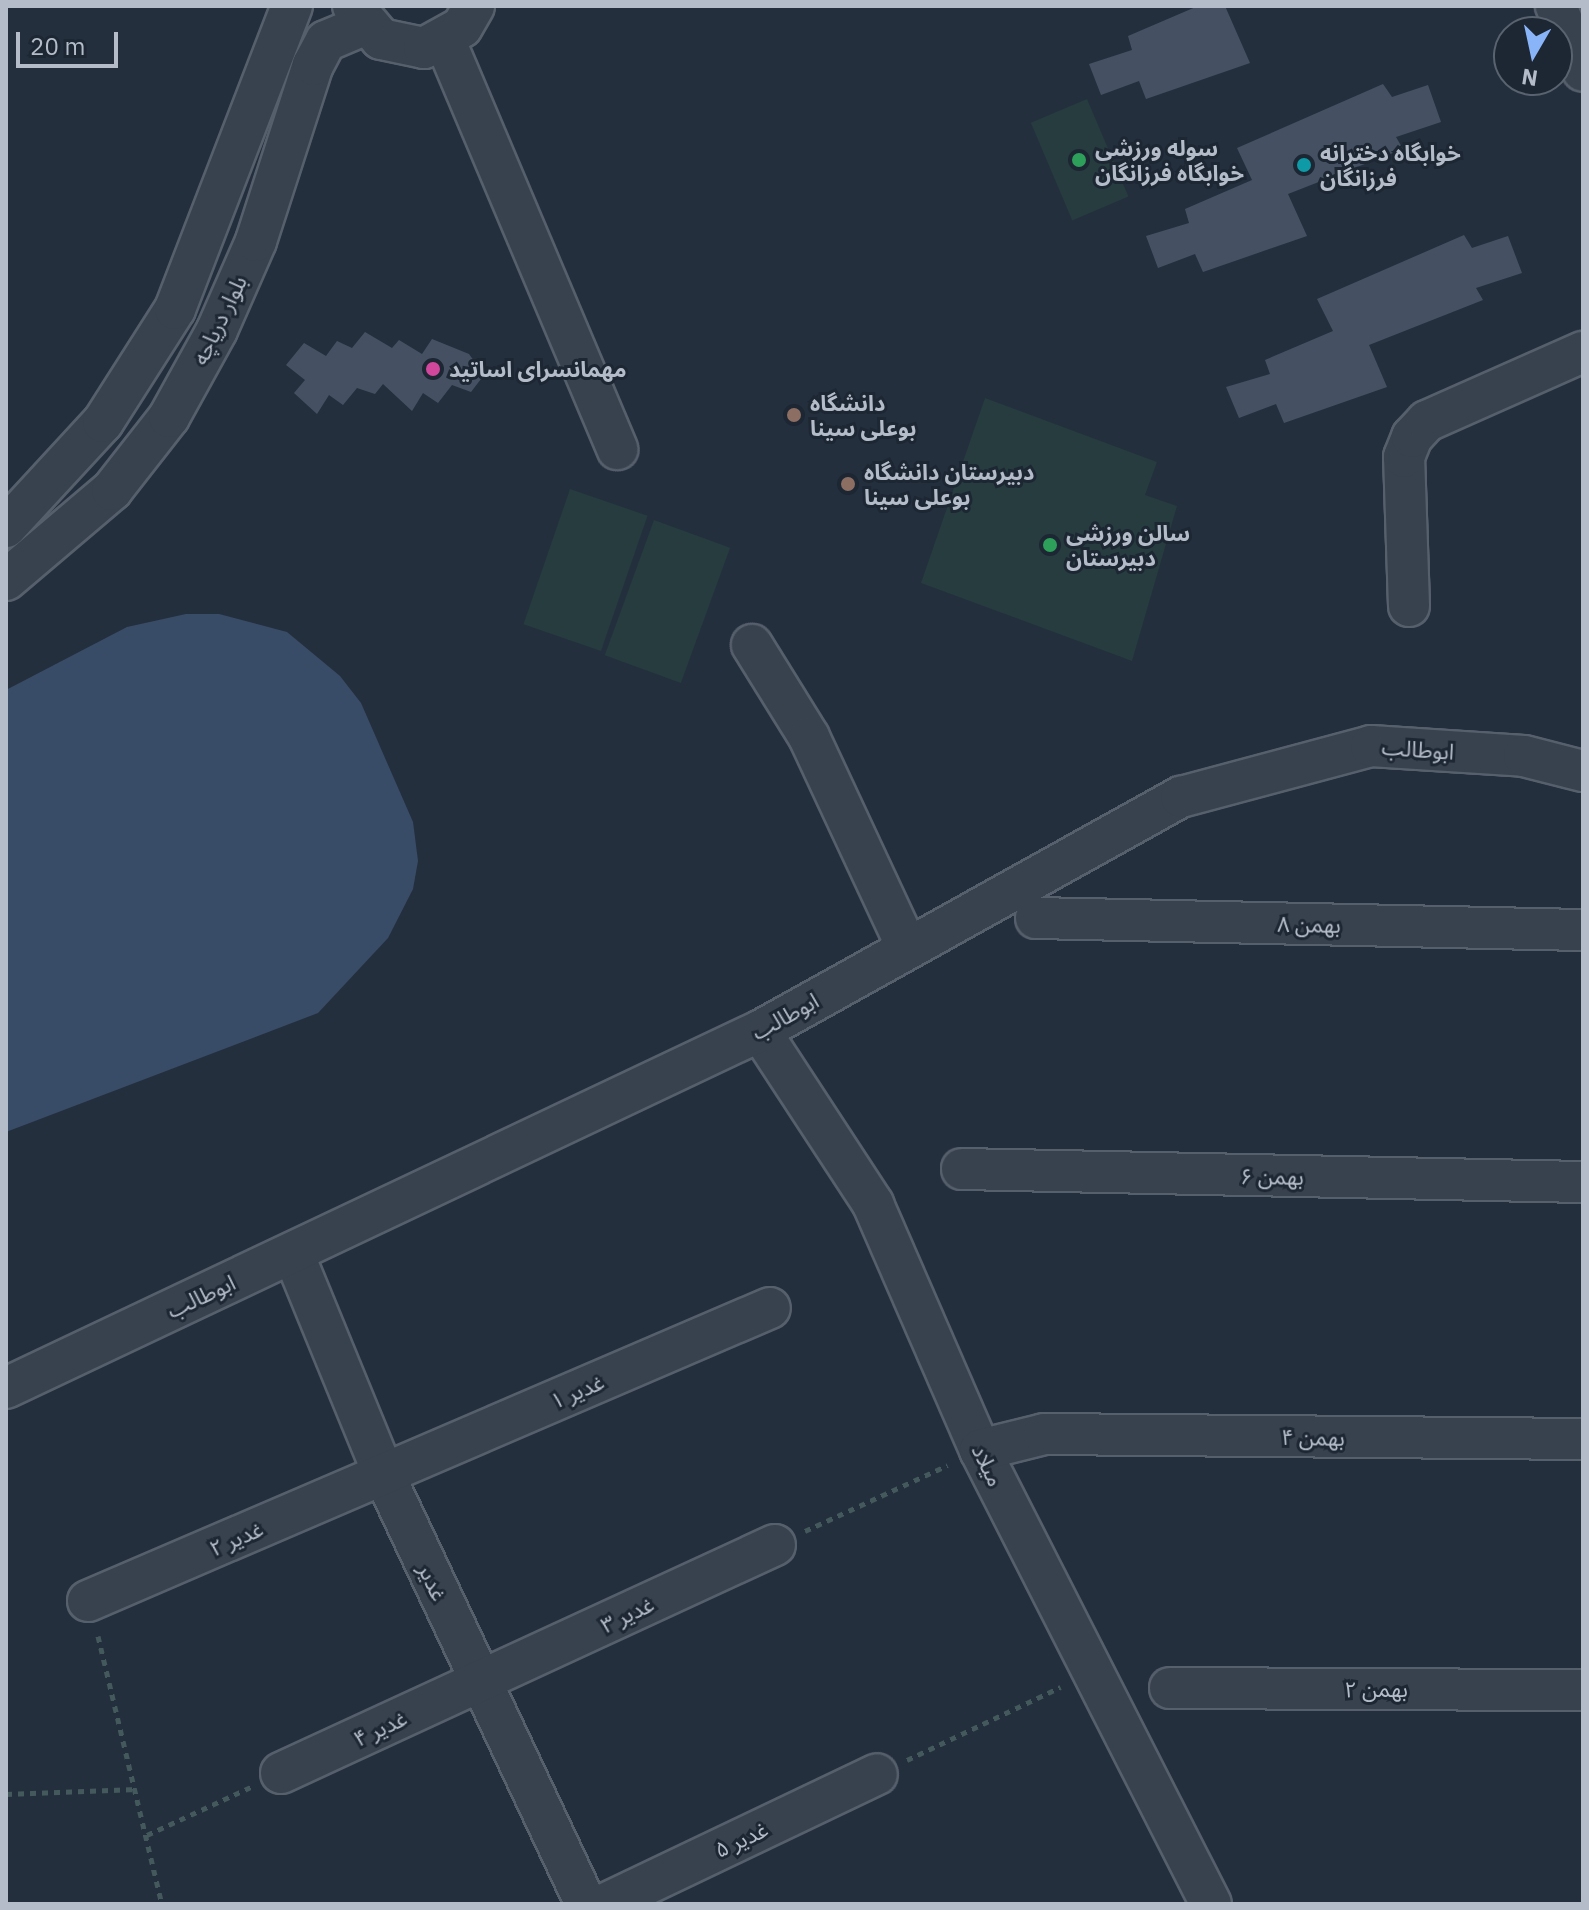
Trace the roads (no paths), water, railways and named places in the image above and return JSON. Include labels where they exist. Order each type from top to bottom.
[{"type":"street","name":"بلوار دریاچه","points":[[6,527],[103,422],[175,309],[292,6]]},
{"type":"street","points":[[1556,6],[1583,71]]},
{"type":"street","points":[[358,16],[402,47],[445,41],[476,7]]},
{"type":"street","name":"بلوار دریاچه","points":[[6,580],[112,490],[169,417],[250,256],[313,65],[326,41],[358,16]]},
{"type":"street","points":[[445,41],[617,449]]},
{"type":"street","points":[[1409,606],[1404,457],[1412,437],[1427,421],[1583,352]]},
{"type":"street","points":[[752,645],[809,737],[907,947]]},
{"type":"street","name":"ابوطالب","points":[[6,1388],[760,1031],[1181,797],[1371,746],[1524,756],[1583,771]]},
{"type":"street","name":"بهمن ۸","points":[[1036,918],[1583,930]]},
{"type":"street","name":"میلاد","points":[[760,1031],[873,1204],[980,1450],[1211,1904]]},
{"type":"street","name":"بهمن ۶","points":[[962,1169],[1583,1182]]},
{"type":"street","name":"غدیر","points":[[293,1253],[384,1475],[586,1904]]},
{"type":"street","name":"غدیر ۱","points":[[384,1475],[770,1308]]},
{"type":"street","name":"بهمن ۴","points":[[980,1450],[1044,1434],[1583,1439]]},
{"type":"street","name":"غدیر ۲","points":[[88,1601],[384,1475]]},
{"type":"street","name":"غدیر ۳","points":[[479,1682],[775,1545]]},
{"type":"street","name":"غدیر ۴","points":[[281,1773],[479,1682]]},
{"type":"street","name":"بهمن ۲","points":[[1170,1688],[1583,1690]]},
{"type":"street","name":"غدیر ۵","points":[[605,1904],[877,1774]]},
{"type":"water","points":[[186,614],[219,614],[287,632],[340,676],[361,703],[413,822],[418,861],[413,889],[388,938],[318,1013],[6,1132],[6,690],[127,627]]},
{"type":"place","name":"سوله ورزشی خوابگاه فرزانگان","points":[[1079,160]]},
{"type":"place","name":"خوابگاه دخترانه فرزانگان","points":[[1304,165]]},
{"type":"place","name":"مهمانسرای اساتید","points":[[433,369]]},
{"type":"place","name":"دانشگاه بوعلی سینا","points":[[794,415]]},
{"type":"place","name":"دبیرستان دانشگاه بوعلی سینا","points":[[848,484]]},
{"type":"place","name":"سالن ورزشی دبیرستان","points":[[1050,545]]}]
